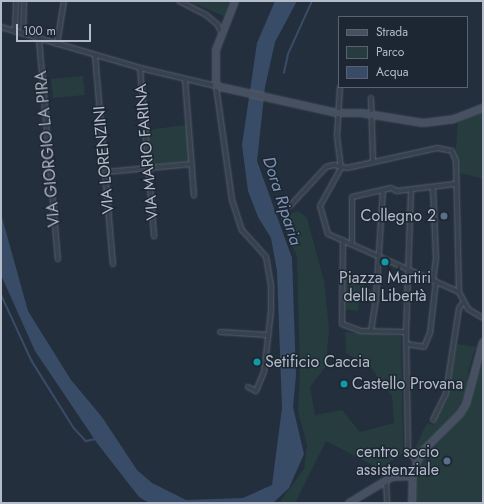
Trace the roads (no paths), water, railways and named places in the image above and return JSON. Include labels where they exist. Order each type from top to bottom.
[{"type":"street","points":[[15,32],[16,1]]},
{"type":"street","points":[[23,34],[24,1]]},
{"type":"street","points":[[57,44],[64,1]]},
{"type":"street","points":[[179,1],[205,14],[222,33]]},
{"type":"street","points":[[235,1],[222,33],[215,60],[216,86],[232,200],[242,230],[266,257],[271,285],[268,335],[261,383],[256,391],[248,387]]},
{"type":"street","points":[[1,27],[185,80],[235,89],[337,112],[371,114],[423,123],[440,122],[483,108]]},
{"type":"street","name":"VIA GIORGIO LA PIRA","points":[[39,39],[58,259]]},
{"type":"street","name":"VIA LORENZINI","points":[[95,55],[106,172],[112,264]]},
{"type":"street","name":"VIA MARIO FARINA","points":[[140,68],[154,236]]},
{"type":"street","points":[[185,80],[194,196]]},
{"type":"street","points":[[340,88],[337,112],[337,136],[341,168],[320,211],[328,234],[459,292]]},
{"type":"street","points":[[372,98],[372,162]]},
{"type":"street","points":[[290,206],[326,167],[334,165],[341,168],[444,148],[455,155],[459,292],[463,303],[483,318]]},
{"type":"street","points":[[106,172],[192,164]]},
{"type":"street","points":[[352,244],[352,197],[383,190],[411,190],[456,184]]},
{"type":"street","points":[[406,344],[424,346],[430,334],[436,259],[433,188]]},
{"type":"street","points":[[371,331],[383,190]]},
{"type":"street","points":[[411,190],[406,344],[408,450],[416,462]]},
{"type":"street","points":[[343,240],[342,324],[349,328],[371,331],[406,332]]},
{"type":"street","points":[[433,420],[446,393],[460,308],[463,303]]},
{"type":"street","points":[[220,332],[268,335]]},
{"type":"street","points":[[412,503],[413,476],[416,462],[424,450],[460,414],[477,366],[483,342]]},
{"type":"street","points":[[477,366],[483,359]]},
{"type":"street","points":[[349,503],[392,477],[413,476]]},
{"type":"street","points":[[386,480],[387,503]]},
{"type":"water","points":[[275,1],[297,1],[275,42],[265,87],[257,161],[292,258],[296,375],[293,407],[304,454],[289,488],[273,503],[149,503],[139,497],[97,443],[35,351],[1,275],[1,214],[28,311],[71,380],[102,417],[137,470],[152,483],[186,500],[243,498],[272,485],[282,408],[277,271],[271,238],[258,217],[248,191],[242,145],[257,43]]},
{"type":"waterway","points":[[284,73],[288,54],[312,1]]},
{"type":"waterway","points":[[1,294],[32,361],[74,428],[86,441],[96,439]]},
{"type":"place","name":"Collegno 2","points":[[444,216]]},
{"type":"place","name":"Piazza Martiri della Libertà","points":[[385,262]]},
{"type":"place","name":"Setificio Caccia","points":[[257,362]]},
{"type":"place","name":"Castello Provana","points":[[344,384]]},
{"type":"place","name":"centro socio assistenziale","points":[[447,461]]},
{"type":"water label","name":"Dora Riparia","points":[[282,201]]}]
